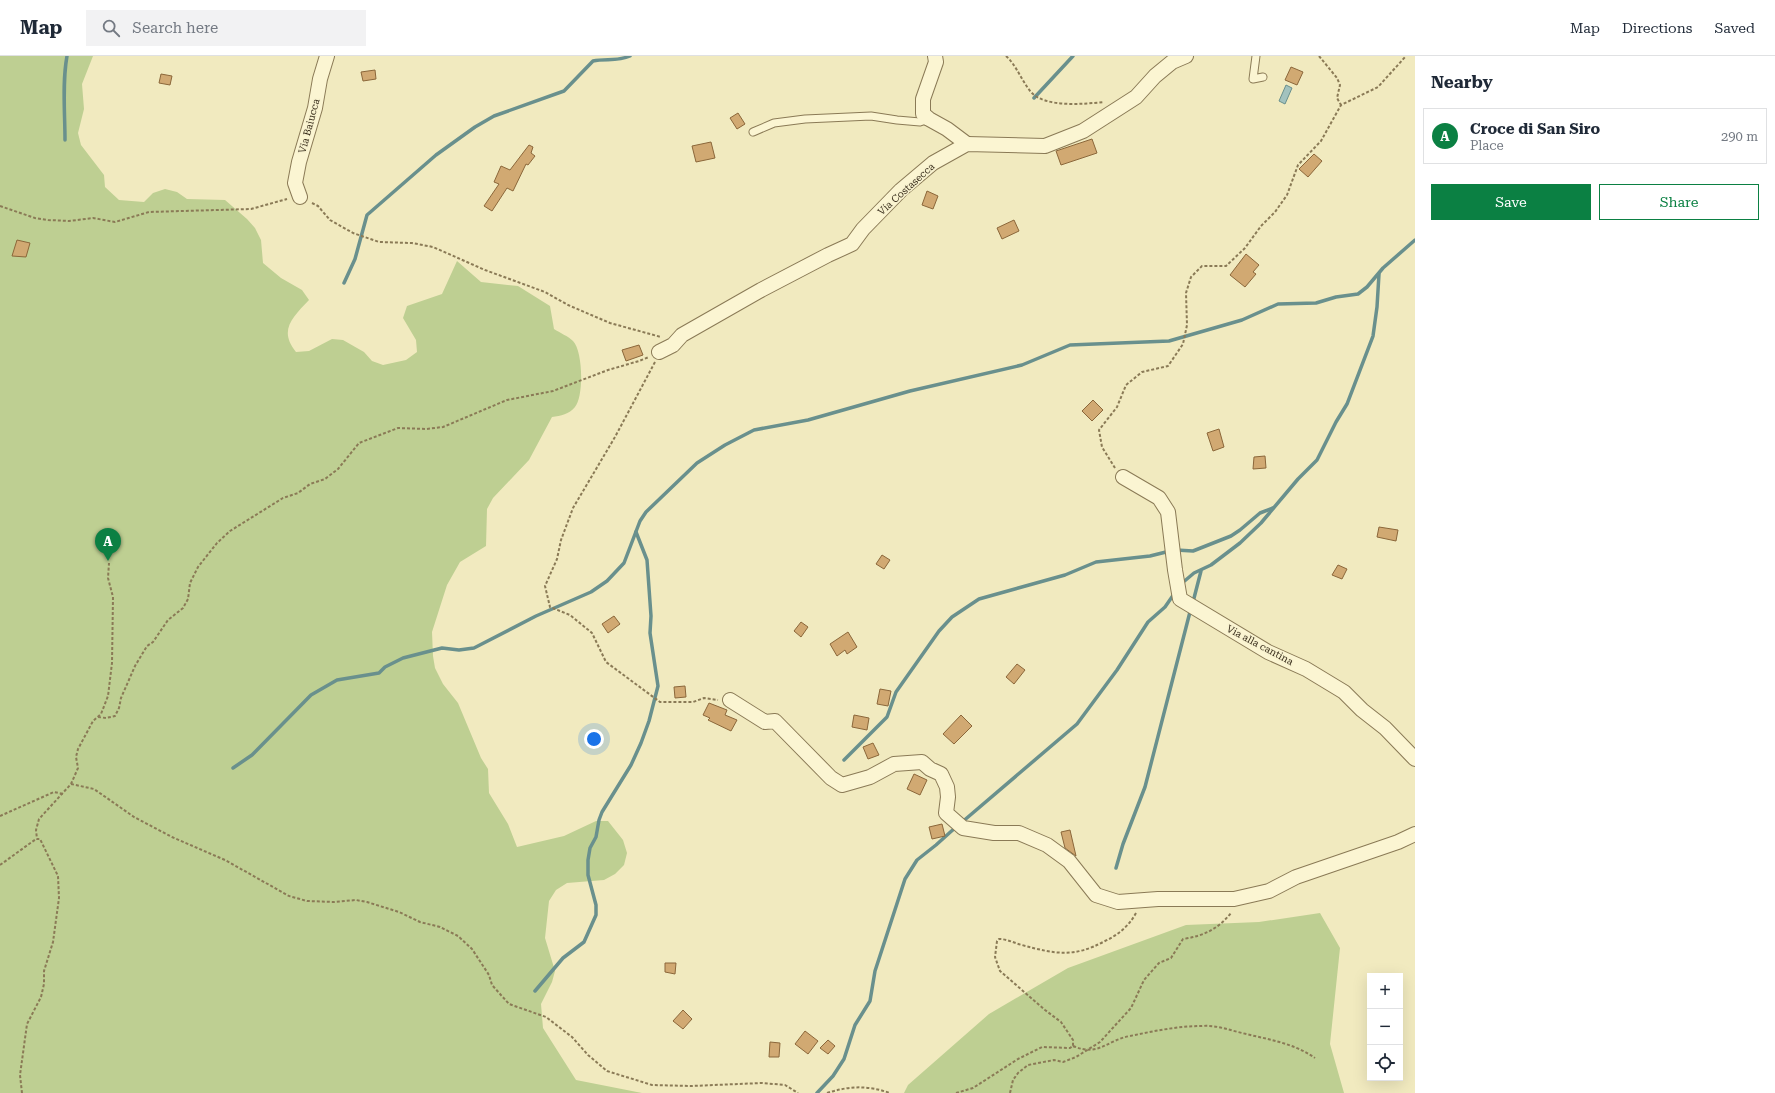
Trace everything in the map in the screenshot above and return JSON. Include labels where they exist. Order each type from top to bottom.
[{"type":"street","name":"Via Baiucca","points":[[300,196],[295,183],[299,162],[315,108],[320,79],[327,56]]},
{"type":"street","points":[[935,56],[936,62],[926,87],[922,106],[923,114],[967,144]]},
{"type":"street","name":"Via Costasecca","points":[[659,352],[673,345],[682,335],[761,290],[852,244],[863,229],[901,190],[933,162],[967,144],[1045,146],[1083,131],[1136,97],[1155,76],[1172,62],[1186,56]]},
{"type":"street","name":"Via alla cantina","points":[[1123,477],[1159,498],[1168,512],[1180,599],[1268,652],[1306,669],[1344,692],[1362,710],[1385,728],[1415,759]]},
{"type":"street","points":[[730,700],[765,722],[775,721],[831,778],[842,785],[870,777],[894,764],[922,762],[930,769],[941,774],[947,787],[948,798],[946,813],[963,828],[994,833],[1019,833],[1047,845],[1069,861],[1096,895],[1118,902],[1143,899],[1234,899],[1269,891],[1296,877],[1398,842],[1415,834]]},
{"type":"lane","points":[[1256,56],[1253,79],[1263,77]]},
{"type":"lane","points":[[753,132],[774,123],[804,119],[872,116],[920,122],[929,119]]},
{"type":"path","points":[[1006,56],[1014,64],[1032,93],[1046,102],[1082,104],[1107,102]]},
{"type":"path","points":[[1319,56],[1337,78],[1340,85],[1336,98],[1341,105]]},
{"type":"path","points":[[1123,477],[1111,463],[1102,447],[1098,430],[1117,407],[1126,385],[1142,372],[1168,366],[1183,344],[1187,325],[1186,293],[1191,277],[1202,266],[1226,266],[1245,248],[1287,195],[1298,164],[1321,141],[1341,105],[1378,87],[1406,56]]},
{"type":"path","points":[[0,206],[35,218],[48,220],[69,221],[93,218],[115,222],[149,212],[251,209],[300,196],[318,206],[330,220],[353,233],[379,242],[412,243],[433,248],[485,270],[545,292],[568,305],[610,323],[669,339],[673,345]]},
{"type":"path","points":[[659,352],[615,437],[574,508],[561,540],[557,559],[546,586],[550,607],[570,615],[592,633],[606,662],[660,702],[693,702],[704,698],[730,700]]},
{"type":"path","points":[[98,716],[106,718],[115,716],[135,666],[147,646],[153,642],[168,620],[182,608],[188,599],[190,583],[198,567],[217,543],[230,531],[283,498],[298,492],[310,484],[325,479],[338,469],[359,443],[398,428],[426,429],[443,427],[507,400],[553,391],[608,370],[640,361],[659,352]]},
{"type":"path","points":[[37,839],[36,830],[39,819],[71,784],[78,768],[76,757],[78,749],[93,721],[101,714],[108,696],[112,663],[113,597],[108,578],[109,563]]},
{"type":"path","points":[[71,784],[94,789],[134,817],[172,837],[224,860],[289,896],[307,901],[334,902],[356,900],[367,902],[399,912],[420,922],[440,927],[458,936],[472,949],[488,975],[492,985],[509,1004],[546,1017],[572,1037],[588,1055],[607,1071],[652,1085],[691,1086],[762,1083],[785,1086],[798,1093]]},
{"type":"path","points":[[0,816],[54,792],[63,794]]},
{"type":"path","points":[[0,865],[37,839]]},
{"type":"path","points":[[22,1093],[20,1075],[27,1024],[41,997],[44,984],[44,971],[53,942],[59,898],[58,876],[40,839],[37,839]]},
{"type":"path","points":[[1073,1046],[1073,1040],[1061,1022],[1000,971],[995,957],[997,941],[999,939],[1006,939],[1013,943],[1063,954],[1075,953],[1117,935],[1133,918],[1143,899]]},
{"type":"path","points":[[1087,1051],[1100,1042],[1131,1008],[1144,980],[1159,963],[1171,958],[1183,939],[1202,936],[1218,927],[1232,912]]},
{"type":"path","points":[[1010,1093],[1013,1080],[1018,1073],[1028,1065],[1054,1060],[1063,1062],[1087,1051],[1107,1045],[1128,1036],[1175,1027],[1217,1026],[1280,1042],[1305,1051],[1315,1058]]},
{"type":"path","points":[[956,1093],[973,1088],[1018,1059],[1042,1047],[1070,1048],[1073,1046],[1087,1051]]},
{"type":"path","points":[[827,1093],[865,1086],[890,1093]]},
{"type":"green space","points":[[0,56],[93,56],[82,84],[84,109],[78,133],[81,145],[104,175],[105,187],[119,200],[144,202],[153,193],[165,189],[177,192],[187,199],[225,200],[247,219],[255,228],[261,240],[263,263],[281,278],[302,290],[309,300],[293,318],[288,330],[288,337],[296,352],[309,351],[332,339],[343,340],[364,352],[372,361],[383,365],[406,360],[417,352],[416,340],[403,318],[407,306],[442,294],[457,261],[481,282],[518,286],[550,306],[554,329],[573,341],[579,354],[581,374],[578,401],[575,407],[567,413],[552,417],[529,460],[493,498],[487,509],[486,546],[460,562],[447,585],[432,632],[433,656],[435,668],[443,684],[458,703],[481,758],[488,769],[489,793],[508,824],[517,847],[564,836],[596,821],[608,821],[623,840],[627,853],[624,865],[615,874],[604,880],[567,883],[556,890],[549,901],[545,938],[555,971],[552,982],[541,1004],[543,1028],[576,1080],[642,1093],[0,1093]]},
{"type":"green space","points":[[1320,913],[1340,948],[1330,1044],[1344,1093],[904,1093],[908,1085],[989,1014],[1068,968],[1186,925],[1259,922]]},
{"type":"water","points":[[1286,85],[1292,88],[1285,104],[1279,101]]},
{"type":"building","points":[[1291,67],[1303,72],[1297,85],[1285,80]]},
{"type":"building","points":[[375,70],[376,79],[363,81],[361,72]]},
{"type":"building","points":[[161,74],[172,76],[170,85],[159,83]]},
{"type":"building","points":[[738,113],[745,124],[737,129],[730,118]]},
{"type":"building","points":[[1092,139],[1097,153],[1061,165],[1056,151]]},
{"type":"building","points":[[711,142],[715,158],[696,162],[692,146]]},
{"type":"building","points":[[529,145],[533,147],[531,153],[535,156],[528,165],[526,164],[513,191],[507,188],[492,211],[484,206],[499,184],[494,182],[501,166],[510,170]]},
{"type":"building","points":[[1314,154],[1322,161],[1308,177],[1299,169]]},
{"type":"building","points":[[927,191],[938,196],[933,209],[922,205]]},
{"type":"building","points":[[1014,220],[1019,231],[1002,239],[997,228]]},
{"type":"building","points":[[17,240],[30,243],[26,257],[12,256]]},
{"type":"building","points":[[1246,254],[1259,265],[1253,272],[1256,274],[1245,287],[1230,275]]},
{"type":"building","points":[[639,345],[643,355],[626,361],[622,350]]},
{"type":"building","points":[[1093,400],[1103,410],[1092,421],[1082,411]]},
{"type":"building","points":[[1219,429],[1224,447],[1213,451],[1207,433]]},
{"type":"building","points":[[1265,456],[1266,468],[1253,469],[1254,457]]},
{"type":"building","points":[[1379,527],[1398,530],[1396,541],[1377,537]]},
{"type":"building","points":[[882,555],[890,560],[884,569],[876,564]]},
{"type":"building","points":[[1338,565],[1347,569],[1342,579],[1332,575]]},
{"type":"building","points":[[614,616],[620,624],[608,633],[602,624]]},
{"type":"building","points":[[801,622],[808,627],[801,637],[794,631]]},
{"type":"building","points":[[848,632],[857,647],[847,654],[845,650],[837,656],[830,644]]},
{"type":"building","points":[[1017,664],[1025,670],[1014,684],[1006,677]]},
{"type":"building","points":[[685,686],[686,697],[675,698],[674,687]]},
{"type":"building","points":[[880,689],[891,691],[888,706],[877,704]]},
{"type":"building","points":[[709,703],[727,710],[725,715],[737,720],[731,731],[708,720],[710,718],[703,715]]},
{"type":"building","points":[[854,715],[869,718],[867,730],[852,727]]},
{"type":"building","points":[[961,715],[972,726],[954,744],[943,734]]},
{"type":"building","points":[[873,743],[879,755],[868,759],[863,747]]},
{"type":"building","points":[[914,774],[927,780],[920,795],[907,789]]},
{"type":"building","points":[[942,824],[945,836],[932,839],[929,827]]},
{"type":"building","points":[[1070,830],[1076,856],[1065,848],[1061,832]]},
{"type":"building","points":[[665,963],[676,963],[675,974],[665,972]]},
{"type":"building","points":[[683,1010],[692,1019],[683,1029],[673,1021]]},
{"type":"building","points":[[805,1031],[818,1041],[808,1054],[795,1044]]},
{"type":"building","points":[[828,1040],[835,1046],[828,1054],[820,1048]]},
{"type":"building","points":[[770,1042],[780,1043],[779,1057],[769,1057]]},
{"type":"waterway","points":[[65,140],[64,87],[67,56]]},
{"type":"waterway","points":[[344,283],[355,259],[367,215],[436,155],[475,127],[494,116],[564,91],[593,61],[620,59],[630,56]]},
{"type":"waterway","points":[[1034,98],[1073,56]]},
{"type":"waterway","points":[[233,768],[252,755],[311,695],[337,680],[379,673],[385,667],[403,658],[442,648],[459,650],[474,648],[536,616],[591,592],[607,581],[624,563],[640,521],[646,512],[697,463],[725,445],[754,430],[808,420],[910,391],[1022,365],[1070,345],[1169,341],[1242,320],[1278,304],[1316,303],[1336,297],[1358,294],[1367,287],[1383,268],[1415,240]]},
{"type":"waterway","points":[[1181,584],[1194,573],[1211,565],[1240,543],[1261,523],[1298,479],[1317,460],[1347,404],[1373,336],[1379,274]]},
{"type":"waterway","points":[[1176,550],[1193,551],[1231,536],[1260,513],[1273,508]]},
{"type":"waterway","points":[[535,991],[563,958],[584,942],[596,915],[596,905],[588,875],[590,848],[596,837],[602,812],[631,765],[641,743],[649,721],[658,686],[650,633],[651,616],[647,560],[636,532]]},
{"type":"waterway","points":[[844,760],[887,717],[896,692],[939,631],[952,617],[979,599],[1065,575],[1096,562],[1150,556],[1170,551]]},
{"type":"waterway","points":[[1193,602],[1201,571]]},
{"type":"waterway","points":[[961,823],[1077,724],[1117,670],[1148,622],[1165,607],[1174,594]]},
{"type":"waterway","points":[[1116,868],[1123,844],[1145,787],[1191,608]]},
{"type":"waterway","points":[[817,1093],[833,1076],[844,1059],[855,1025],[870,1001],[875,971],[905,879],[917,860],[956,827]]},
{"type":"place","name":"Croce di San Siro","points":[[108,561]]}]
